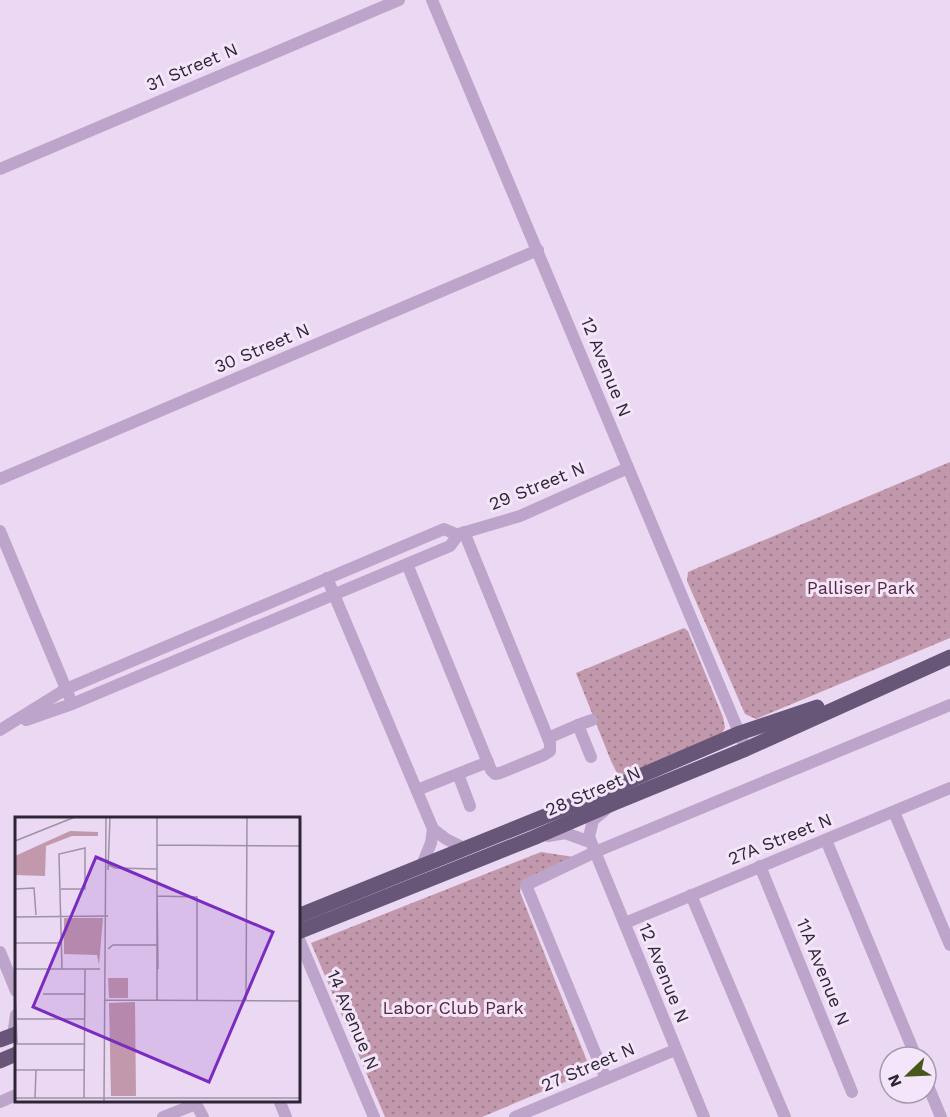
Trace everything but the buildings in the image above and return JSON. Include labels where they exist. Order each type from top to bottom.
[{"type":"main road","name":"28 Street N","points":[[300,933],[746,749],[950,657]]},
{"type":"main road","name":"28 Street N","points":[[300,915],[740,733],[899,679]]},
{"type":"main road","points":[[0,1061],[15,1054]]},
{"type":"street","name":"31 Street N","points":[[0,169],[399,0]]},
{"type":"street","name":"12 Avenue N","points":[[432,0],[746,749]]},
{"type":"street","name":"30 Street N","points":[[0,478],[538,250]]},
{"type":"street","name":"29 Street N","points":[[461,533],[520,516],[628,468]]},
{"type":"street","points":[[2,729],[66,689],[444,529],[461,533]]},
{"type":"street","points":[[0,531],[72,704]]},
{"type":"street","points":[[407,564],[488,762],[495,774],[550,751],[548,738],[461,533]]},
{"type":"street","points":[[2,729],[72,704],[450,546],[461,533]]},
{"type":"street","points":[[327,578],[433,829],[464,848]]},
{"type":"street","points":[[606,1079],[526,885],[592,847],[950,705]]},
{"type":"street","points":[[548,738],[592,720]]},
{"type":"street","points":[[578,725],[591,757]]},
{"type":"street","points":[[417,790],[488,762]]},
{"type":"street","points":[[458,774],[470,806]]},
{"type":"street","name":"27A Street N","points":[[625,923],[950,788]]},
{"type":"street","points":[[592,847],[588,837],[593,820],[614,803]]},
{"type":"street","points":[[894,812],[950,945]]},
{"type":"street","points":[[422,866],[431,843],[433,829]]},
{"type":"street","points":[[534,838],[566,833],[592,847]]},
{"type":"street","points":[[826,840],[911,1045]]},
{"type":"street","name":"12 Avenue N","points":[[592,847],[704,1117]]},
{"type":"street","name":"11A Avenue N","points":[[760,866],[852,1092]]},
{"type":"street","points":[[691,896],[785,1117]]},
{"type":"street","name":"14 Avenue N","points":[[300,939],[374,1117]]},
{"type":"street","points":[[0,952],[15,989]]},
{"type":"street","points":[[10,1036],[15,1018]]},
{"type":"street","name":"27 Street N","points":[[515,1117],[542,1112],[606,1079],[675,1050]]},
{"type":"street","points":[[0,1102],[15,1095]]},
{"type":"street","points":[[279,1102],[286,1117]]},
{"type":"street","points":[[163,1117],[196,1104],[203,1117]]},
{"type":"green space","name":"Palliser Park","points":[[950,462],[950,638],[756,719],[745,714],[687,581],[688,572]]},
{"type":"green space","points":[[684,628],[688,631],[723,717],[725,728],[720,736],[620,779],[576,673]]},
{"type":"green space","name":"Labor Club Park","points":[[541,852],[574,857],[521,886],[520,892],[591,1071],[482,1117],[385,1117],[311,943]]}]
